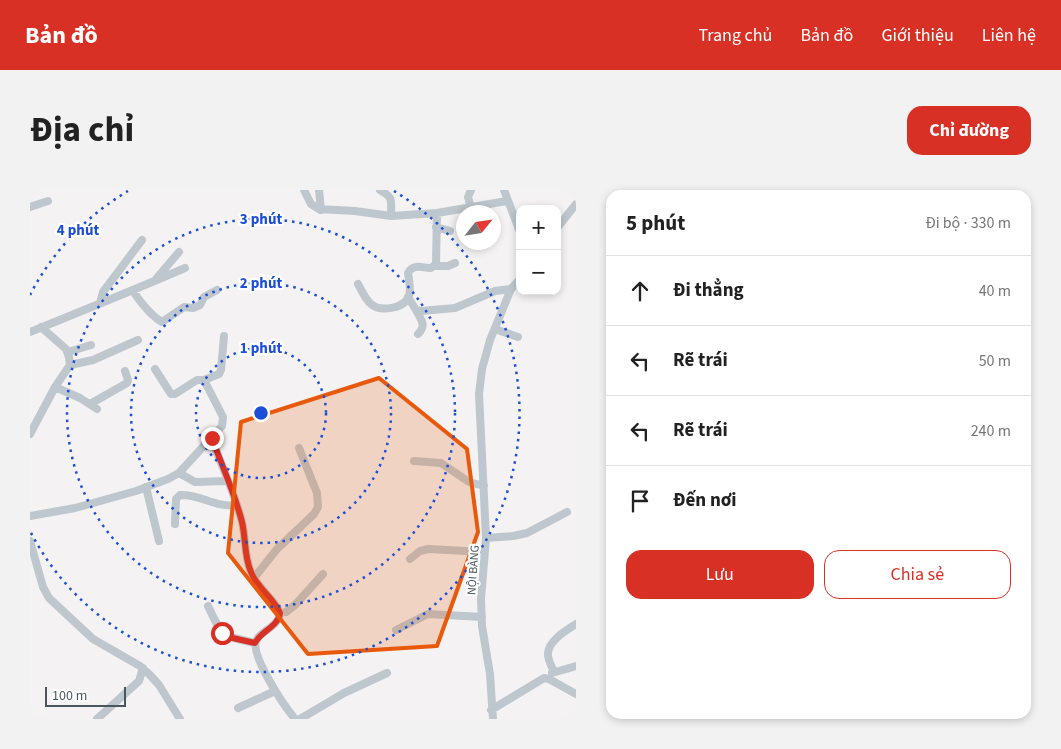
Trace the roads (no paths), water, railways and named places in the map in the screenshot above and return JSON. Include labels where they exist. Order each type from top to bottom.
[{"type":"street","points":[[304,190],[311,204],[321,210],[355,211],[391,216],[456,210]]},
{"type":"street","points":[[319,190],[321,210]]},
{"type":"street","points":[[380,190],[390,196],[391,216]]},
{"type":"street","points":[[470,205],[468,197],[472,190]]},
{"type":"street","points":[[504,190],[516,222]]},
{"type":"street","points":[[30,207],[48,201]]},
{"type":"street","points":[[486,205],[507,201]]},
{"type":"street","points":[[561,223],[576,204]]},
{"type":"street","points":[[435,266],[437,262],[437,213]]},
{"type":"street","points":[[436,226],[450,231]]},
{"type":"street","points":[[100,303],[103,292],[142,240]]},
{"type":"street","points":[[154,282],[179,252]]},
{"type":"street","points":[[418,334],[423,330],[423,326],[408,297],[408,272],[414,266],[431,268],[435,266],[448,266],[455,263]]},
{"type":"street","points":[[30,332],[185,268]]},
{"type":"street","name":"NỘI BÀNG","points":[[493,719],[481,599],[486,538],[480,422],[480,381],[495,328],[511,289],[516,283]]},
{"type":"street","points":[[358,284],[369,302],[378,308],[394,307],[408,297]]},
{"type":"street","points":[[416,310],[421,312],[455,308],[495,290],[511,289]]},
{"type":"street","points":[[133,291],[141,303],[162,322],[184,307],[193,308],[200,305],[204,297],[217,290]]},
{"type":"street","points":[[30,434],[55,387],[70,365],[68,352],[41,327]]},
{"type":"street","points":[[495,328],[518,337]]},
{"type":"street","points":[[155,369],[171,394],[175,394],[197,380],[205,382],[219,374],[221,370],[224,336]]},
{"type":"street","points":[[70,365],[88,362],[138,340]]},
{"type":"street","points":[[68,352],[91,345]]},
{"type":"street","points":[[55,387],[94,406],[127,383],[128,378],[125,371]]},
{"type":"street","points":[[30,516],[75,508],[146,487],[179,473],[212,438],[222,426],[224,420],[205,382]]},
{"type":"street","points":[[212,438],[242,522],[248,565],[259,588],[283,614]]},
{"type":"street","points":[[254,578],[277,549],[314,514],[318,507],[317,493],[299,448]]},
{"type":"street","points":[[414,460],[441,463],[469,482],[484,486]]},
{"type":"street","points":[[179,473],[192,481],[227,480]]},
{"type":"street","points":[[192,481],[192,496]]},
{"type":"street","points":[[146,487],[159,541]]},
{"type":"street","points":[[175,524],[177,497],[181,494],[223,506],[236,505]]},
{"type":"street","points":[[486,538],[527,533],[567,512]]},
{"type":"street","points":[[30,541],[43,588],[48,598],[92,639],[143,668],[159,685],[180,719]]},
{"type":"street","points":[[410,559],[420,551],[428,549],[486,552]]},
{"type":"street","points":[[295,719],[276,691],[256,653],[255,643],[283,614],[295,605],[323,574]]},
{"type":"street","points":[[208,606],[222,633],[228,637],[255,643]]},
{"type":"street","points":[[396,630],[428,614],[482,617]]},
{"type":"street","points":[[554,672],[548,657],[548,650],[559,636],[576,624]]},
{"type":"street","points":[[491,710],[554,672],[576,666]]},
{"type":"street","points":[[97,719],[139,681],[143,668]]},
{"type":"street","points":[[300,719],[344,693],[388,673]]},
{"type":"street","points":[[546,678],[576,694]]},
{"type":"street","points":[[238,708],[276,691]]}]
